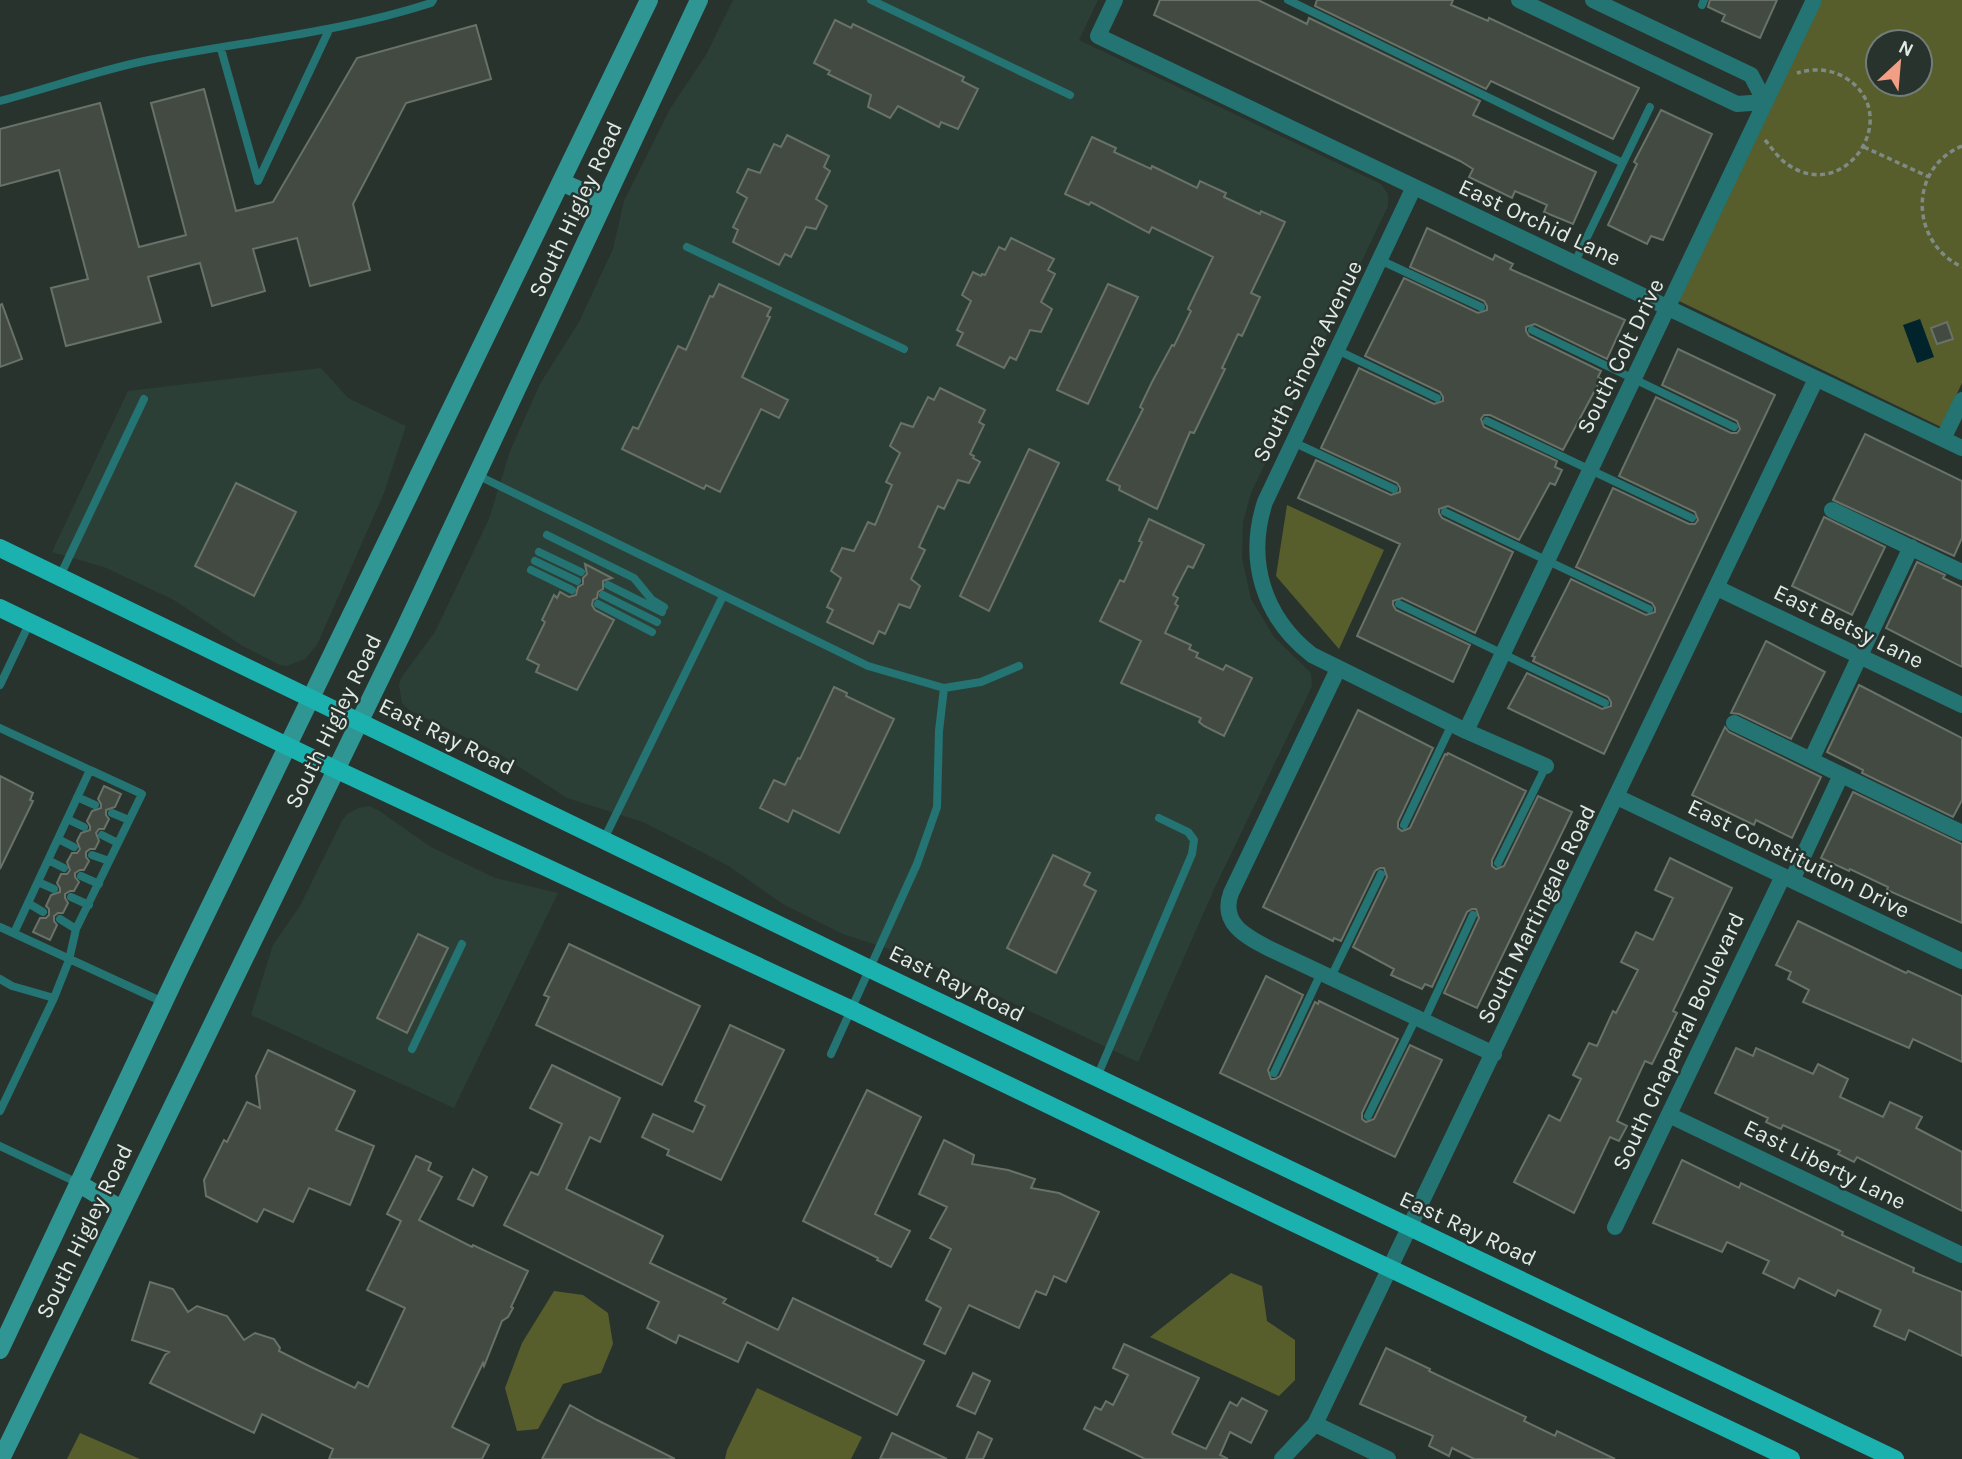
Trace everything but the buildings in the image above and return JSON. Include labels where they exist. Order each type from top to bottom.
[{"type":"main road","name":"South Higley Road","points":[[0,1350],[164,1002],[649,0]]},
{"type":"main road","name":"South Higley Road","points":[[1,1459],[337,770],[699,0]]},
{"type":"main road","points":[[561,182],[604,201]]},
{"type":"main road","name":"East Ray Road","points":[[0,548],[870,969],[1895,1459]]},
{"type":"main road","points":[[0,608],[337,770],[852,1010],[1791,1459]]},
{"type":"main road","points":[[78,1183],[121,1209]]},
{"type":"street","name":"East Orchid Lane","points":[[1115,0],[1098,36],[1962,448]]},
{"type":"street","points":[[1519,0],[1737,104],[1765,102],[1751,75],[1593,0]]},
{"type":"street","name":"South Colt Drive","points":[[1459,727],[1502,654],[1814,0]]},
{"type":"street","name":"South Sinova Avenue","points":[[1338,669],[1303,648],[1280,622],[1264,592],[1257,558],[1257,536],[1261,513],[1414,187]]},
{"type":"street","name":"South Martingale Road","points":[[1282,1459],[1315,1424],[1816,379]]},
{"type":"street","points":[[1943,439],[1962,400]]},
{"type":"street","points":[[1832,510],[1962,572]]},
{"type":"street","points":[[1811,760],[1911,547]]},
{"type":"street","name":"East Betsy Lane","points":[[1717,588],[1962,705]]},
{"type":"street","points":[[1494,1054],[1247,937],[1237,930],[1229,915],[1229,901],[1338,669],[1546,766]]},
{"type":"street","points":[[1734,723],[1962,833]]},
{"type":"street","name":"South Chaparral Boulevard","points":[[1615,1227],[1787,878],[1841,775]]},
{"type":"street","name":"East Constitution Drive","points":[[1617,797],[1962,961]]},
{"type":"street","name":"East Liberty Lane","points":[[1669,1115],[1962,1255]]},
{"type":"street","points":[[1315,1424],[1388,1459]]},
{"type":"lane","points":[[0,101],[149,60],[329,30],[400,14],[433,0]]},
{"type":"lane","points":[[871,0],[1070,95]]},
{"type":"lane","points":[[1288,0],[1623,163]]},
{"type":"lane","points":[[221,49],[258,181],[329,30]]},
{"type":"lane","points":[[1574,264],[1650,107]]},
{"type":"lane","points":[[687,247],[904,349]]},
{"type":"lane","points":[[1380,260],[1481,307]]},
{"type":"lane","points":[[1532,330],[1734,427]]},
{"type":"lane","points":[[1337,350],[1437,398]]},
{"type":"lane","points":[[60,576],[144,399]]},
{"type":"lane","points":[[1487,421],[1692,518]]},
{"type":"lane","points":[[1293,442],[1394,489]]},
{"type":"lane","points":[[477,475],[867,666],[944,688],[981,682],[1019,666]]},
{"type":"lane","points":[[1445,512],[1648,609]]},
{"type":"lane","points":[[547,535],[634,578],[663,610],[608,585]]},
{"type":"lane","points":[[539,552],[581,572]]},
{"type":"lane","points":[[535,561],[577,581]]},
{"type":"lane","points":[[530,570],[572,590]]},
{"type":"lane","points":[[603,594],[657,622]]},
{"type":"lane","points":[[604,839],[723,596]]},
{"type":"lane","points":[[598,604],[652,632]]},
{"type":"lane","points":[[1399,604],[1605,703]]},
{"type":"lane","points":[[0,685],[30,622]]},
{"type":"lane","points":[[831,1054],[917,864],[937,807],[939,732],[944,688]]},
{"type":"lane","points":[[1404,825],[1459,727]]},
{"type":"lane","points":[[0,728],[142,794],[76,929],[69,960],[54,998],[0,1111]]},
{"type":"lane","points":[[1497,863],[1546,766]]},
{"type":"lane","points":[[14,933],[90,770]]},
{"type":"lane","points":[[77,797],[95,806]]},
{"type":"lane","points":[[111,813],[129,820]]},
{"type":"lane","points":[[1097,1077],[1192,854],[1194,840],[1188,832],[1159,818]]},
{"type":"lane","points":[[67,819],[84,827]]},
{"type":"lane","points":[[102,835],[118,843]]},
{"type":"lane","points":[[58,839],[74,847]]},
{"type":"lane","points":[[92,855],[109,861]]},
{"type":"lane","points":[[48,860],[64,868]]},
{"type":"lane","points":[[1274,1073],[1381,874]]},
{"type":"lane","points":[[82,876],[99,884]]},
{"type":"lane","points":[[38,882],[54,889]]},
{"type":"lane","points":[[71,897],[89,905]]},
{"type":"lane","points":[[28,903],[43,912]]},
{"type":"lane","points":[[1368,1116],[1473,915]]},
{"type":"lane","points":[[60,919],[76,929]]},
{"type":"lane","points":[[0,927],[164,1002]]},
{"type":"lane","points":[[412,1049],[462,944]]},
{"type":"lane","points":[[0,979],[12,986],[54,998]]},
{"type":"lane","points":[[0,1146],[78,1183]]},
{"type":"path","points":[[1752,131],[1763,138],[1788,165],[1811,174],[1824,174],[1847,165],[1864,147],[1868,136],[1869,111],[1858,89],[1850,80],[1827,70],[1815,69],[1794,74],[1781,69]]},
{"type":"path","points":[[1962,146],[1946,156],[1929,177],[1922,204],[1926,231],[1941,254],[1962,267]]},
{"type":"path","points":[[1864,147],[1929,177]]},
{"type":"shaded area","points":[[733,0],[1098,0],[1079,40],[1381,184],[1388,194],[1388,206],[1251,493],[1243,522],[1242,558],[1251,599],[1274,637],[1311,673],[1312,686],[1215,887],[1138,1062],[919,959],[843,934],[783,904],[727,865],[643,822],[567,798],[498,753],[409,710],[402,703],[399,685],[401,678],[435,632],[489,519],[510,451],[540,384],[579,322],[613,249],[624,201],[670,109],[706,55]]},
{"type":"shaded area","points":[[321,368],[348,398],[406,426],[384,493],[317,645],[305,659],[286,666],[280,665],[241,645],[174,600],[104,567],[52,552],[128,391]]},
{"type":"shaded area","points":[[369,806],[431,847],[495,878],[558,893],[454,1108],[251,1015],[273,945],[300,906],[342,821],[347,814]]},
{"type":"green space","points":[[1822,0],[1962,0],[1962,383],[1941,427],[1679,301]]},
{"type":"green space","points":[[1287,505],[1384,550],[1339,649],[1276,576]]},
{"type":"green space","points":[[1231,1273],[1262,1286],[1267,1321],[1295,1340],[1295,1380],[1279,1396],[1150,1337]]},
{"type":"green space","points":[[554,1291],[583,1295],[608,1313],[613,1344],[601,1373],[563,1384],[538,1429],[517,1431],[505,1388],[522,1343]]},
{"type":"green space","points":[[757,1388],[862,1437],[851,1459],[725,1459]]},
{"type":"green space","points":[[80,1433],[140,1459],[67,1459]]},
{"type":"water","points":[[1920,319],[1934,357],[1917,363],[1903,325]]}]
